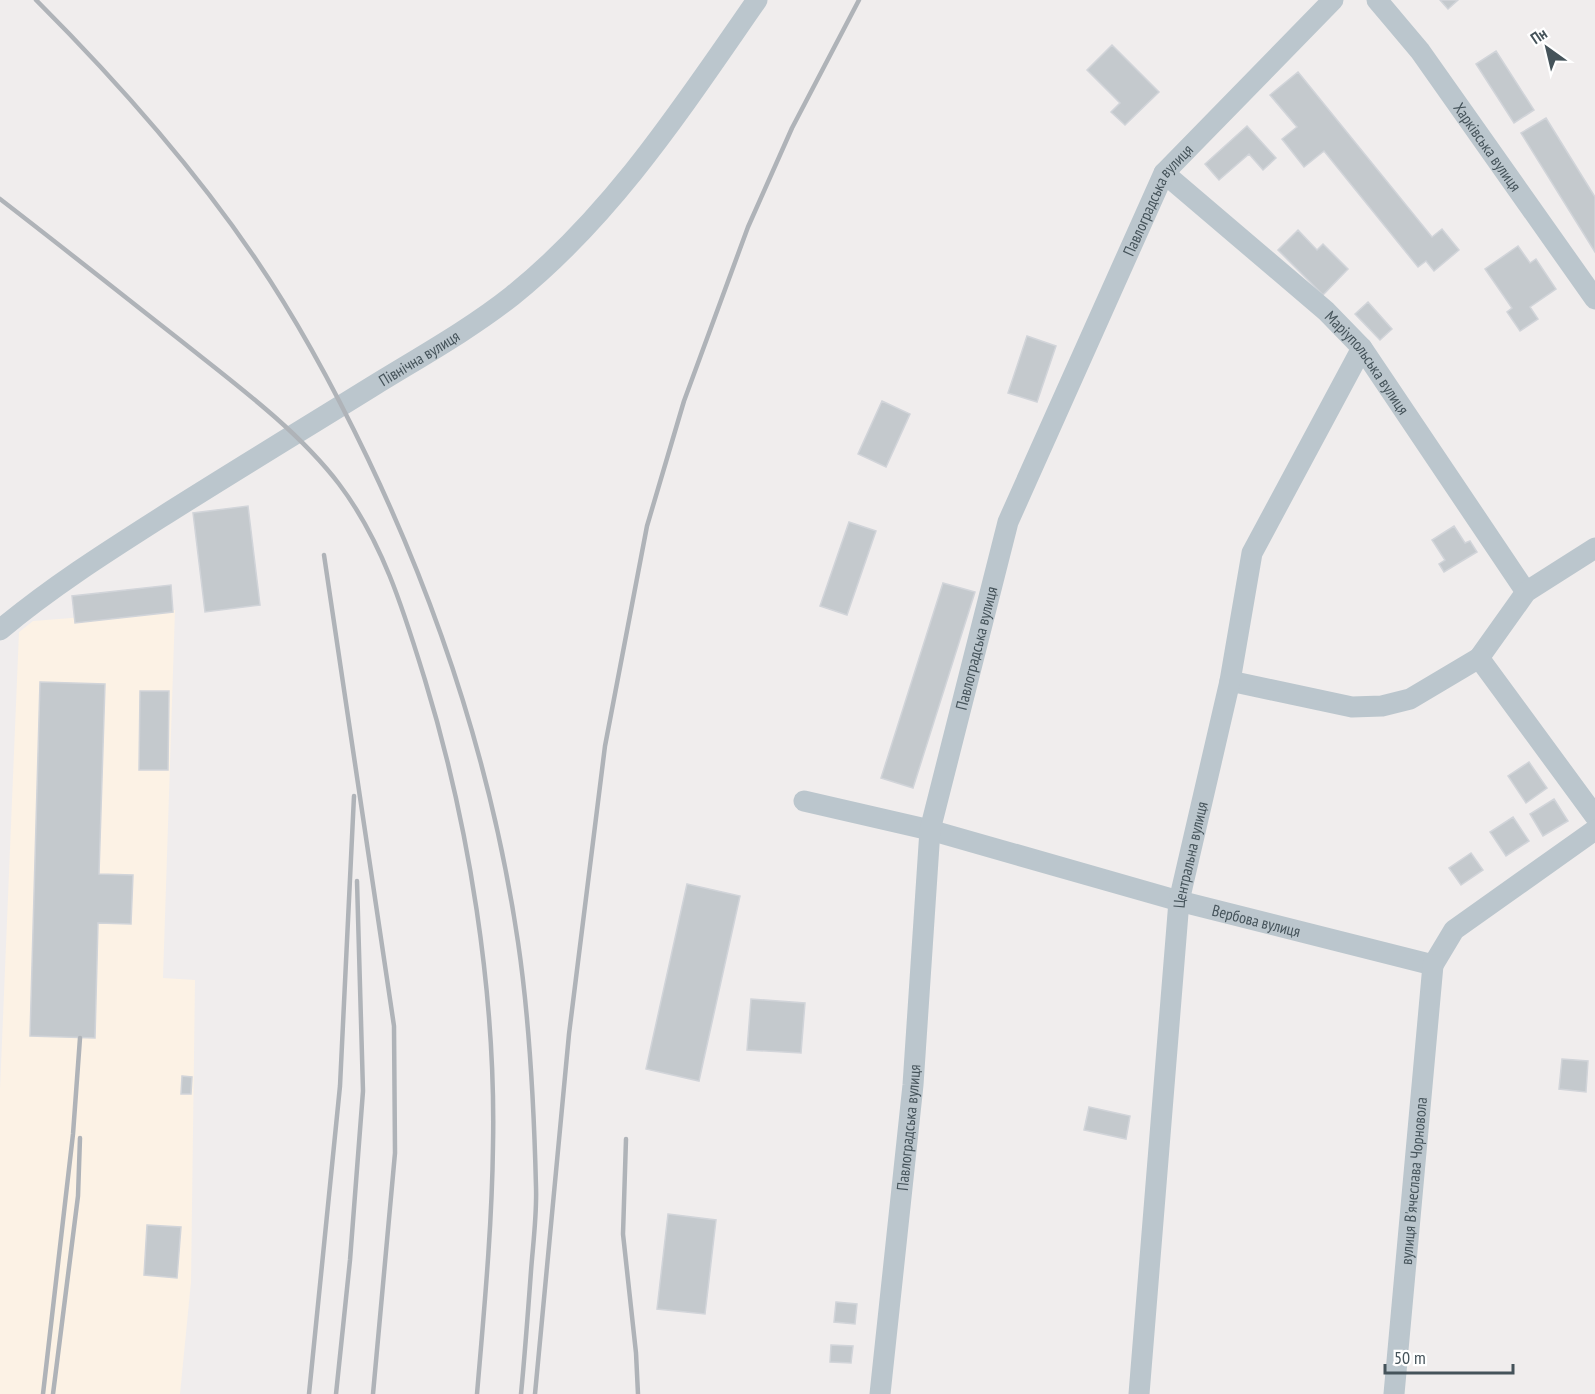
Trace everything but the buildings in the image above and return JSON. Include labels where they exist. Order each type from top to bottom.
[{"type":"street","name":"Північна вулиця","points":[[0,630],[72,574],[459,333],[511,296],[574,240],[647,156],[757,0]]},
{"type":"street","name":"Павлоградська вулиця","points":[[880,1394],[914,1085],[930,830],[1008,522],[1164,173],[1333,0]]},
{"type":"street","name":"Харківська вулиця","points":[[1377,0],[1420,51],[1595,299]]},
{"type":"street","name":"Маріупольська вулиця","points":[[1164,173],[1326,311],[1362,348],[1526,592]]},
{"type":"street","name":"Центральна вулиця","points":[[1139,1394],[1179,901],[1230,681],[1252,553],[1362,348]]},
{"type":"street","points":[[1230,681],[1352,707],[1382,706],[1410,699],[1479,658],[1526,592],[1595,548]]},
{"type":"street","points":[[1479,658],[1595,816]]},
{"type":"street","name":"Вербова вулиця","points":[[804,801],[930,830],[1179,901],[1433,966]]},
{"type":"street","points":[[1433,966],[1454,930],[1595,830]]},
{"type":"street","name":"вулиця В'ячеслава Чорновола","points":[[1394,1394],[1433,966]]},
{"type":"shaded area","points":[[175,610],[163,978],[195,980],[191,1282],[180,1394],[0,1394],[0,1090],[19,632],[33,621]]},
{"type":"railway","points":[[36,0],[124,92],[179,156],[271,282],[315,356],[368,459],[419,575],[441,634],[479,755],[494,817],[518,942],[526,1003],[533,1095],[536,1198],[521,1394]]},
{"type":"railway","points":[[535,1394],[569,1034],[605,746],[647,526],[684,401],[748,227],[792,128],[859,0]]},
{"type":"railway","points":[[0,199],[243,390],[285,426],[323,464],[339,484],[368,530],[391,578],[425,680],[455,792],[477,910],[484,969],[490,1029],[493,1145],[485,1301],[477,1394]]},
{"type":"railway","points":[[324,555],[394,1026],[395,1153],[373,1394]]},
{"type":"railway","points":[[309,1394],[340,1086],[354,796]]},
{"type":"railway","points":[[336,1394],[350,1260],[363,1091],[357,881]]},
{"type":"railway","points":[[43,1394],[73,1134],[80,1038]]},
{"type":"railway","points":[[53,1394],[78,1196],[80,1138]]},
{"type":"railway","points":[[626,1139],[623,1234],[636,1353],[638,1394]]}]
